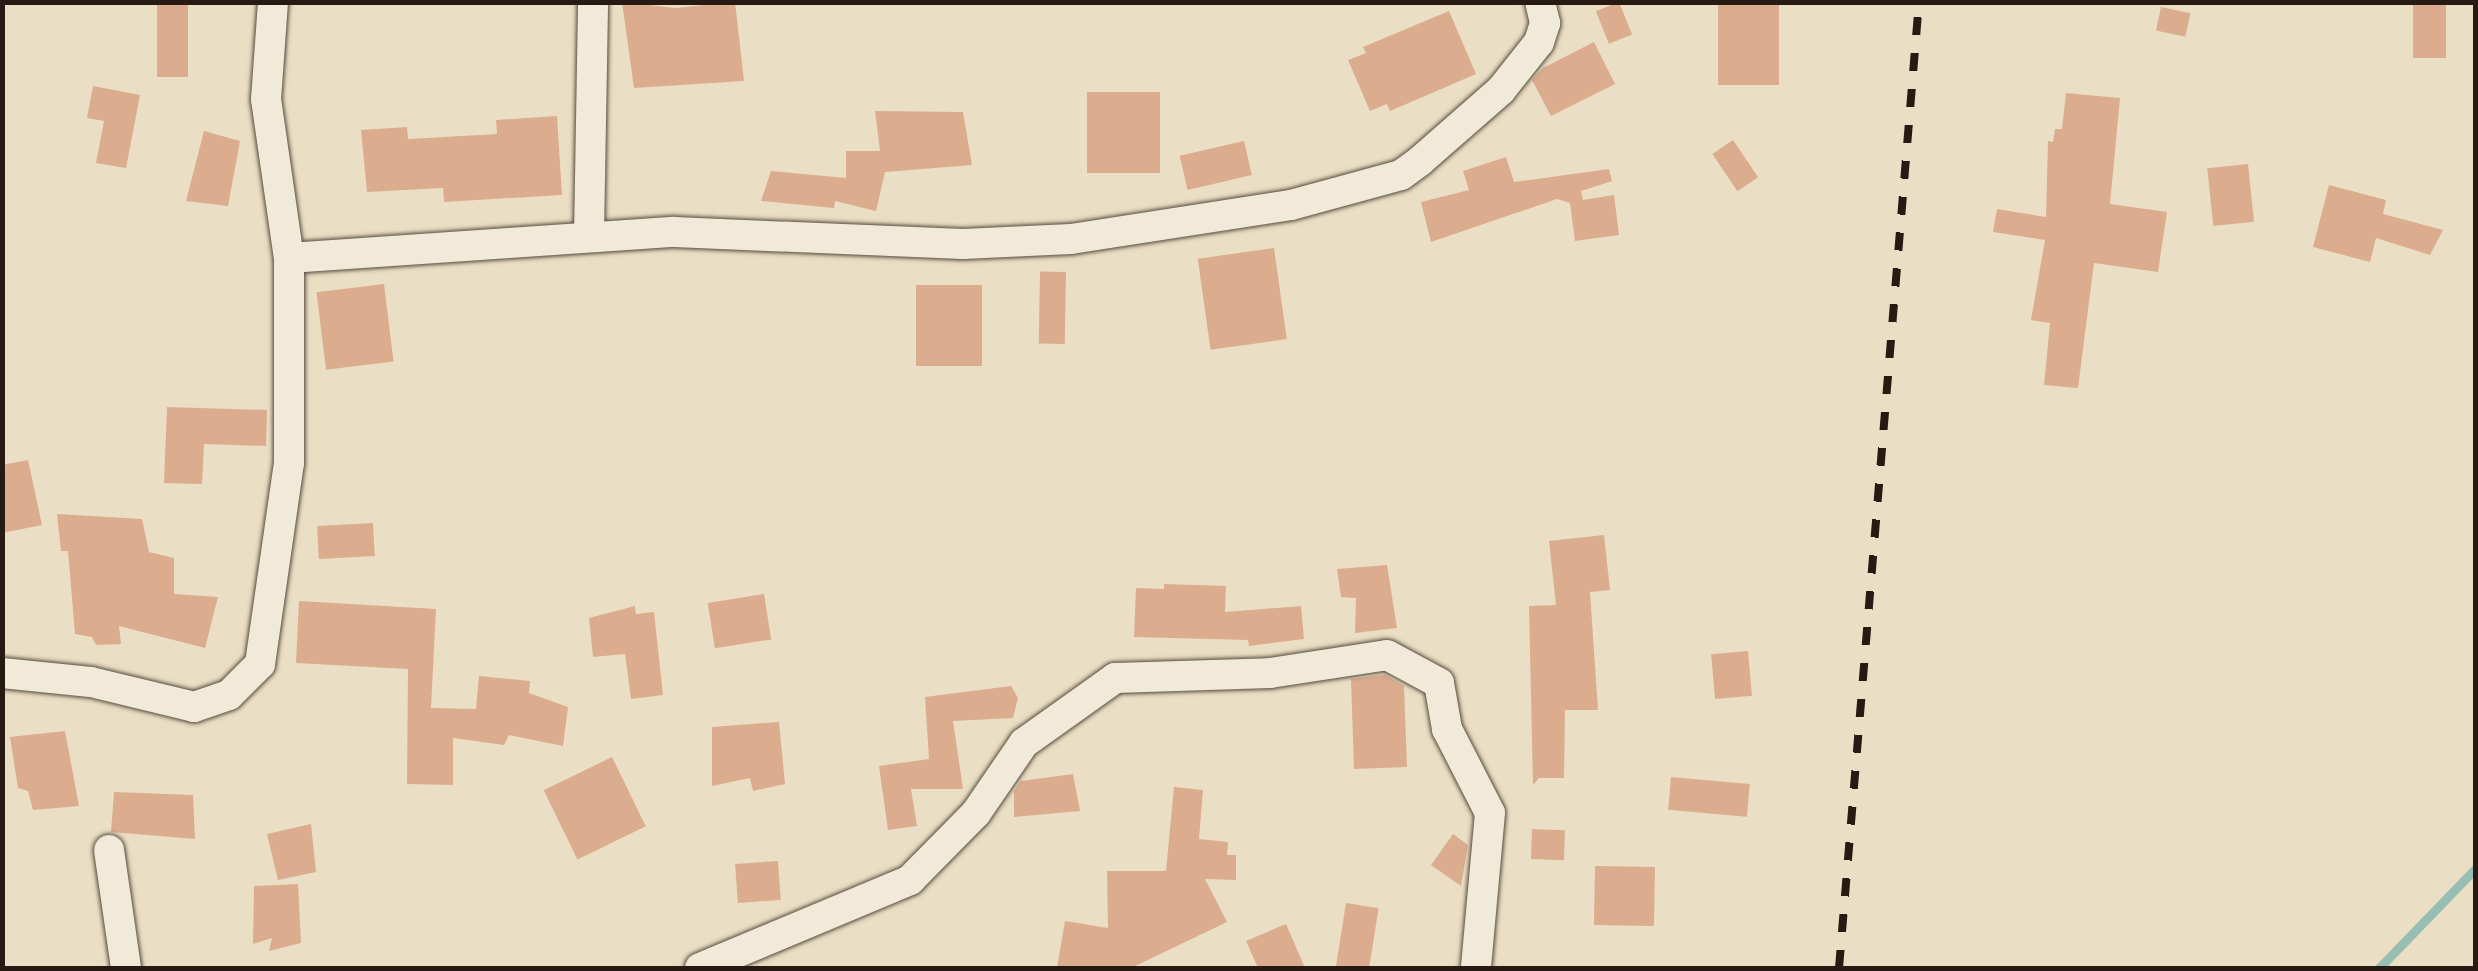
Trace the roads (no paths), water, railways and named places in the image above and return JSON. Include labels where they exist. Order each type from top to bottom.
[{"type":"street","points":[[2,674],[91,682],[194,707],[229,695],[260,664],[289,463],[289,258],[266,98],[273,2]]},
{"type":"street","points":[[289,258],[674,232],[963,244],[1071,239],[1291,205],[1401,175],[1431,152],[1501,90],[1538,42],[1546,23],[1540,2]]},
{"type":"street","points":[[590,236],[594,6]]},
{"type":"street","points":[[700,968],[910,880],[976,812],[1024,744],[1115,678],[1270,673],[1386,655],[1439,683],[1447,729],[1490,814],[1476,968]]},
{"type":"street","points":[[109,850],[126,968]]},
{"type":"waterway","points":[[2379,968],[2476,868]]},
{"type":"railway","points":[[1839,968],[1919,2]]}]
